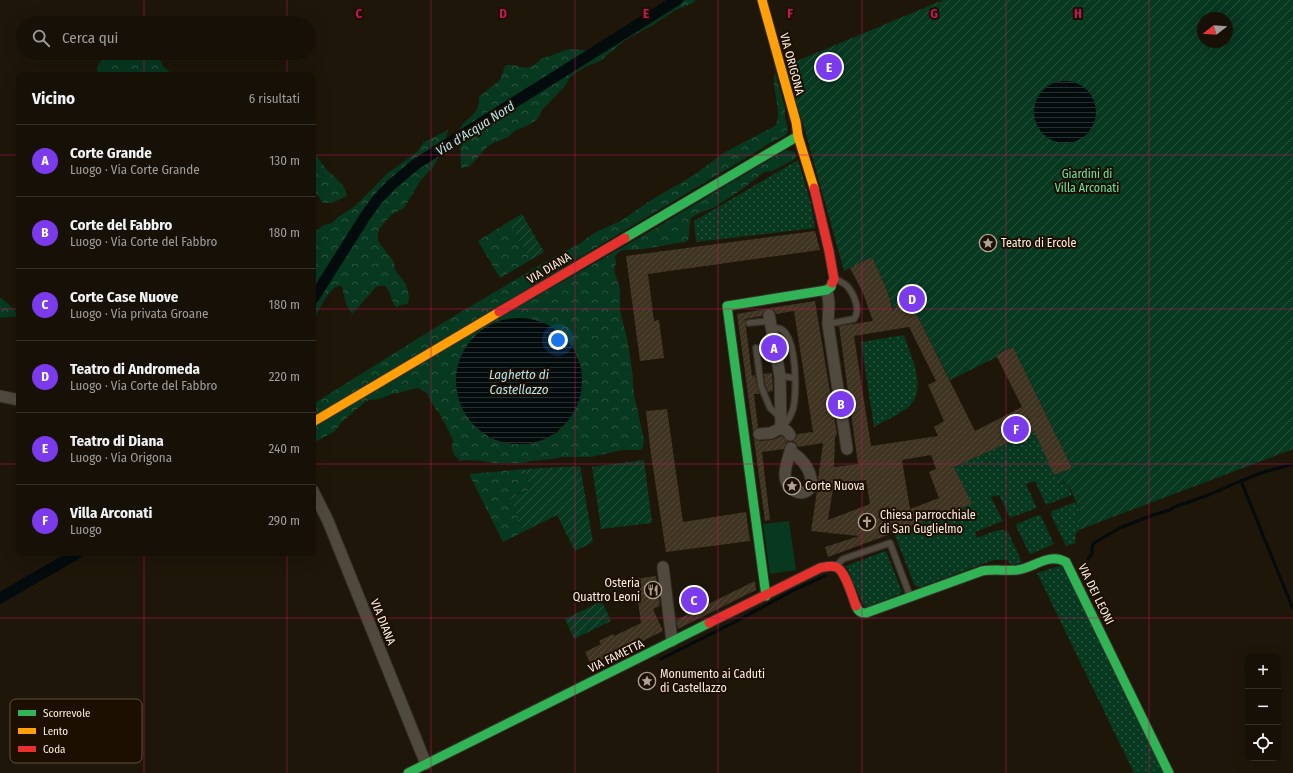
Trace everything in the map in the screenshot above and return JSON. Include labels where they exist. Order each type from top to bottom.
[{"type":"street","name":"VIA ORIGONA","points":[[762,0],[796,122],[798,136],[818,202],[834,279]]},
{"type":"street","name":"VIA DIANA","points":[[316,420],[798,136]]},
{"type":"street","points":[[766,596],[746,437],[727,306],[767,301],[827,290],[831,287],[834,279]]},
{"type":"street","points":[[827,290],[829,303],[828,324],[847,449]]},
{"type":"street","points":[[759,434],[771,433],[784,427],[782,390],[770,321]]},
{"type":"street","points":[[0,396],[16,399]]},
{"type":"street","name":"VIA DIANA","points":[[316,497],[328,521],[426,764]]},
{"type":"street","name":"VIA DEI LEONI","points":[[836,566],[843,573],[858,610],[866,614],[988,569],[1024,569],[1050,559],[1063,559],[1066,562],[1094,618],[1169,773]]},
{"type":"street","name":"VIA FAMETTA","points":[[408,773],[820,568],[826,566],[836,566]]},
{"type":"street","points":[[663,567],[672,641]]},
{"type":"lane","points":[[828,324],[854,318],[856,316],[857,304],[846,286],[834,279]]},
{"type":"lane","points":[[749,323],[770,321],[781,329],[789,339],[793,353],[795,404],[784,427],[770,408],[761,386],[756,348]]},
{"type":"lane","points":[[780,376],[795,378]]},
{"type":"lane","points":[[836,566],[843,559],[890,543],[910,597]]},
{"type":"green space","points":[[686,0],[696,0],[693,3],[674,11],[653,25],[625,40],[600,61],[585,67],[570,77],[565,86],[542,110],[536,120],[529,125],[516,130],[507,138],[488,146],[470,166],[461,168],[460,128],[477,110],[479,105],[479,97],[500,80],[505,66],[513,65],[526,68],[530,67],[541,59],[569,49],[598,51],[607,48]]},
{"type":"green space","name":"Giardini di Villa Arconati","points":[[943,0],[1293,0],[1293,449],[1081,529],[1077,518],[1080,511],[1070,488],[1064,482],[1060,483],[1056,474],[1072,468],[1013,347],[997,354],[997,357],[950,380],[916,313],[896,317],[887,290],[872,257],[844,271],[805,131],[785,66]]},
{"type":"green space","points":[[102,60],[160,60],[163,66],[170,72],[98,72],[98,66]]},
{"type":"green space","points":[[775,72],[785,108],[785,118],[788,128],[786,135],[768,144],[316,415],[316,402],[449,319],[547,261],[579,244],[594,233],[622,220],[648,202],[694,175],[725,152],[775,126],[778,108],[774,78]]},
{"type":"green space","points":[[448,130],[444,145],[434,166],[421,180],[404,208],[391,215],[378,232],[378,241],[394,262],[395,270],[406,284],[409,296],[408,304],[400,305],[397,308],[393,303],[387,288],[385,286],[377,286],[352,314],[346,304],[342,287],[339,285],[327,296],[316,315],[316,231],[324,225],[332,223],[338,217],[355,206],[388,173],[417,152],[424,142]]},
{"type":"green space","points":[[786,150],[795,152],[795,159],[772,171],[764,172],[741,190],[713,208],[699,213],[691,218],[689,238],[686,242],[624,250],[620,251],[615,256],[616,263],[614,270],[620,289],[620,310],[628,343],[634,394],[644,440],[641,450],[622,450],[591,457],[563,457],[523,463],[491,463],[467,460],[460,461],[454,455],[452,448],[453,440],[440,414],[431,402],[427,393],[418,388],[365,402],[343,421],[334,432],[316,441],[316,423],[656,228]],"holes":[[[519,318],[569,342],[577,356],[582,372],[558,432],[543,440],[529,444],[513,444],[490,438],[476,427],[469,419],[456,383],[457,370],[469,344],[477,334],[489,326],[503,320]]]},
{"type":"green space","points":[[316,156],[328,171],[341,183],[347,196],[332,203],[323,203],[316,192]]},
{"type":"green space","points":[[798,160],[811,203],[815,228],[696,242],[694,221]]},
{"type":"green space","points":[[522,214],[544,252],[531,260],[508,222]]},
{"type":"green space","points":[[508,222],[531,260],[500,278],[478,241]]},
{"type":"green space","points":[[0,297],[14,309],[16,316],[0,318]]},
{"type":"green space","points":[[904,335],[917,374],[917,393],[913,402],[906,409],[874,427],[861,342]]},
{"type":"green space","points":[[1034,431],[1054,474],[1056,474],[1060,483],[1065,483],[1068,486],[1072,495],[1046,505],[1035,481],[1026,484],[1037,508],[1010,518],[999,495],[991,497],[1003,521],[975,532],[977,538],[997,530],[1005,530],[1008,532],[1022,562],[1012,566],[1007,560],[994,560],[917,587],[914,584],[894,533],[971,504],[954,467]]},
{"type":"green space","points":[[644,460],[652,523],[601,529],[592,467]]},
{"type":"green space","points":[[580,466],[593,542],[575,551],[557,515],[523,532],[510,496],[530,490],[525,469]]},
{"type":"green space","points":[[525,469],[530,490],[510,496],[523,532],[503,542],[469,474]]},
{"type":"green space","points":[[1075,502],[1080,511],[1077,518],[1081,529],[1077,532],[1075,539],[1076,543],[1066,546],[1051,515],[1052,511]]},
{"type":"green space","points":[[1038,515],[1041,516],[1054,544],[1031,554],[1029,553],[1016,526],[1017,524]]},
{"type":"green space","points":[[789,521],[796,570],[770,574],[763,524]]},
{"type":"green space","points":[[885,551],[902,593],[865,608],[846,566]]},
{"type":"green space","points":[[1065,564],[1165,773],[1134,773],[1037,573]]},
{"type":"green space","points":[[602,601],[611,621],[574,639],[565,619]]},
{"type":"water","points":[[1059,81],[1071,81],[1087,90],[1094,100],[1096,112],[1094,124],[1087,134],[1071,143],[1059,143],[1048,138],[1039,129],[1034,118],[1034,106],[1039,95],[1048,86]]},
{"type":"water","name":"Laghetto di Castellazzo","points":[[525,318],[549,325],[564,336],[575,351],[581,369],[581,393],[575,411],[564,426],[549,437],[531,443],[513,444],[489,437],[474,426],[463,411],[457,393],[456,375],[463,351],[474,336],[489,325],[507,319]]},
{"type":"building","points":[[815,231],[820,250],[648,274],[654,321],[659,320],[664,358],[640,361],[626,256]]},
{"type":"building","points":[[872,257],[887,290],[893,311],[907,293],[913,292],[917,295],[918,301],[913,307],[975,431],[1022,407],[996,355],[1013,347],[1072,468],[1054,475],[1034,431],[954,467],[972,504],[828,557],[825,547],[859,536],[811,531],[819,485],[818,479],[823,443],[798,447],[793,441],[797,434],[813,432],[794,311],[776,314],[774,310],[770,308],[815,301],[837,434],[835,437],[834,467],[858,464],[839,326],[873,321],[863,293],[850,268]],"holes":[[[909,327],[936,381],[928,385],[944,421],[934,427],[938,436],[871,446],[854,336]],[[931,455],[936,469],[929,472],[939,498],[910,509],[902,460]],[[866,480],[870,504],[828,520],[834,483]]]},
{"type":"building","points":[[766,309],[762,316],[745,319],[752,376],[755,375],[760,394],[754,394],[758,427],[753,431],[737,314]]},
{"type":"building","points":[[772,373],[773,391],[768,392],[765,385],[764,374]]},
{"type":"building","points":[[667,409],[683,522],[746,512],[750,541],[666,552],[651,455],[646,411]]},
{"type":"building","points":[[782,436],[788,442],[786,443],[784,449],[762,452],[770,520],[765,521],[754,439],[760,441],[772,440]]},
{"type":"building","points":[[656,576],[660,606],[653,609],[663,631],[591,665],[585,652],[601,644],[599,641],[613,634],[614,636],[641,623],[635,579]]},
{"type":"building","points":[[755,581],[756,590],[678,629],[676,620]]},
{"type":"waterway","name":"Via d'Acqua Nord","points":[[316,294],[377,200],[391,185],[416,164],[677,0]]},
{"type":"waterway","points":[[1088,559],[1092,554],[1092,547],[1094,543],[1120,528],[1170,510],[1174,507],[1211,494],[1264,472],[1293,464]]},
{"type":"waterway","points":[[1241,481],[1293,609]]},
{"type":"waterway","name":"Via d'Acqua Nord","points":[[0,598],[73,556]]},
{"type":"waterway","points":[[661,659],[737,621],[792,591],[825,576]]},
{"type":"traffic: fast","points":[[625,238],[798,136]]},
{"type":"traffic: fast","points":[[766,596],[727,306],[827,290],[831,287],[832,283]]},
{"type":"traffic: fast","points":[[856,606],[862,613],[866,613],[982,571],[1017,570],[1054,559],[1060,559],[1066,562],[1169,773]]},
{"type":"traffic: fast","points":[[408,773],[709,623]]},
{"type":"traffic: slow","points":[[762,0],[796,122],[798,136],[814,188]]},
{"type":"traffic: slow","points":[[316,420],[499,312]]},
{"type":"traffic: jam","points":[[814,188],[829,251],[834,279],[832,283]]},
{"type":"traffic: jam","points":[[499,312],[625,238]]},
{"type":"traffic: jam","points":[[709,623],[820,568],[828,566],[836,567],[842,573],[848,584],[856,606]]},
{"type":"place","name":"Teatro di Diana","points":[[829,67]]},
{"type":"place","name":"Teatro di Ercole","points":[[988,243]]},
{"type":"place","name":"Teatro di Andromeda","points":[[912,299]]},
{"type":"place","name":"Corte Grande","points":[[774,348]]},
{"type":"place","name":"Corte del Fabbro","points":[[841,404]]},
{"type":"place","name":"Villa Arconati","points":[[1016,429]]},
{"type":"place","name":"Corte Nuova","points":[[792,486]]},
{"type":"place","name":"Chiesa parrocchiale di San Guglielmo","points":[[867,522]]},
{"type":"place","name":"Osteria Quattro Leoni","points":[[653,590]]},
{"type":"place","name":"Corte Case Nuove","points":[[694,600]]},
{"type":"place","name":"Monumento ai Caduti di Castellazzo","points":[[647,681]]}]
